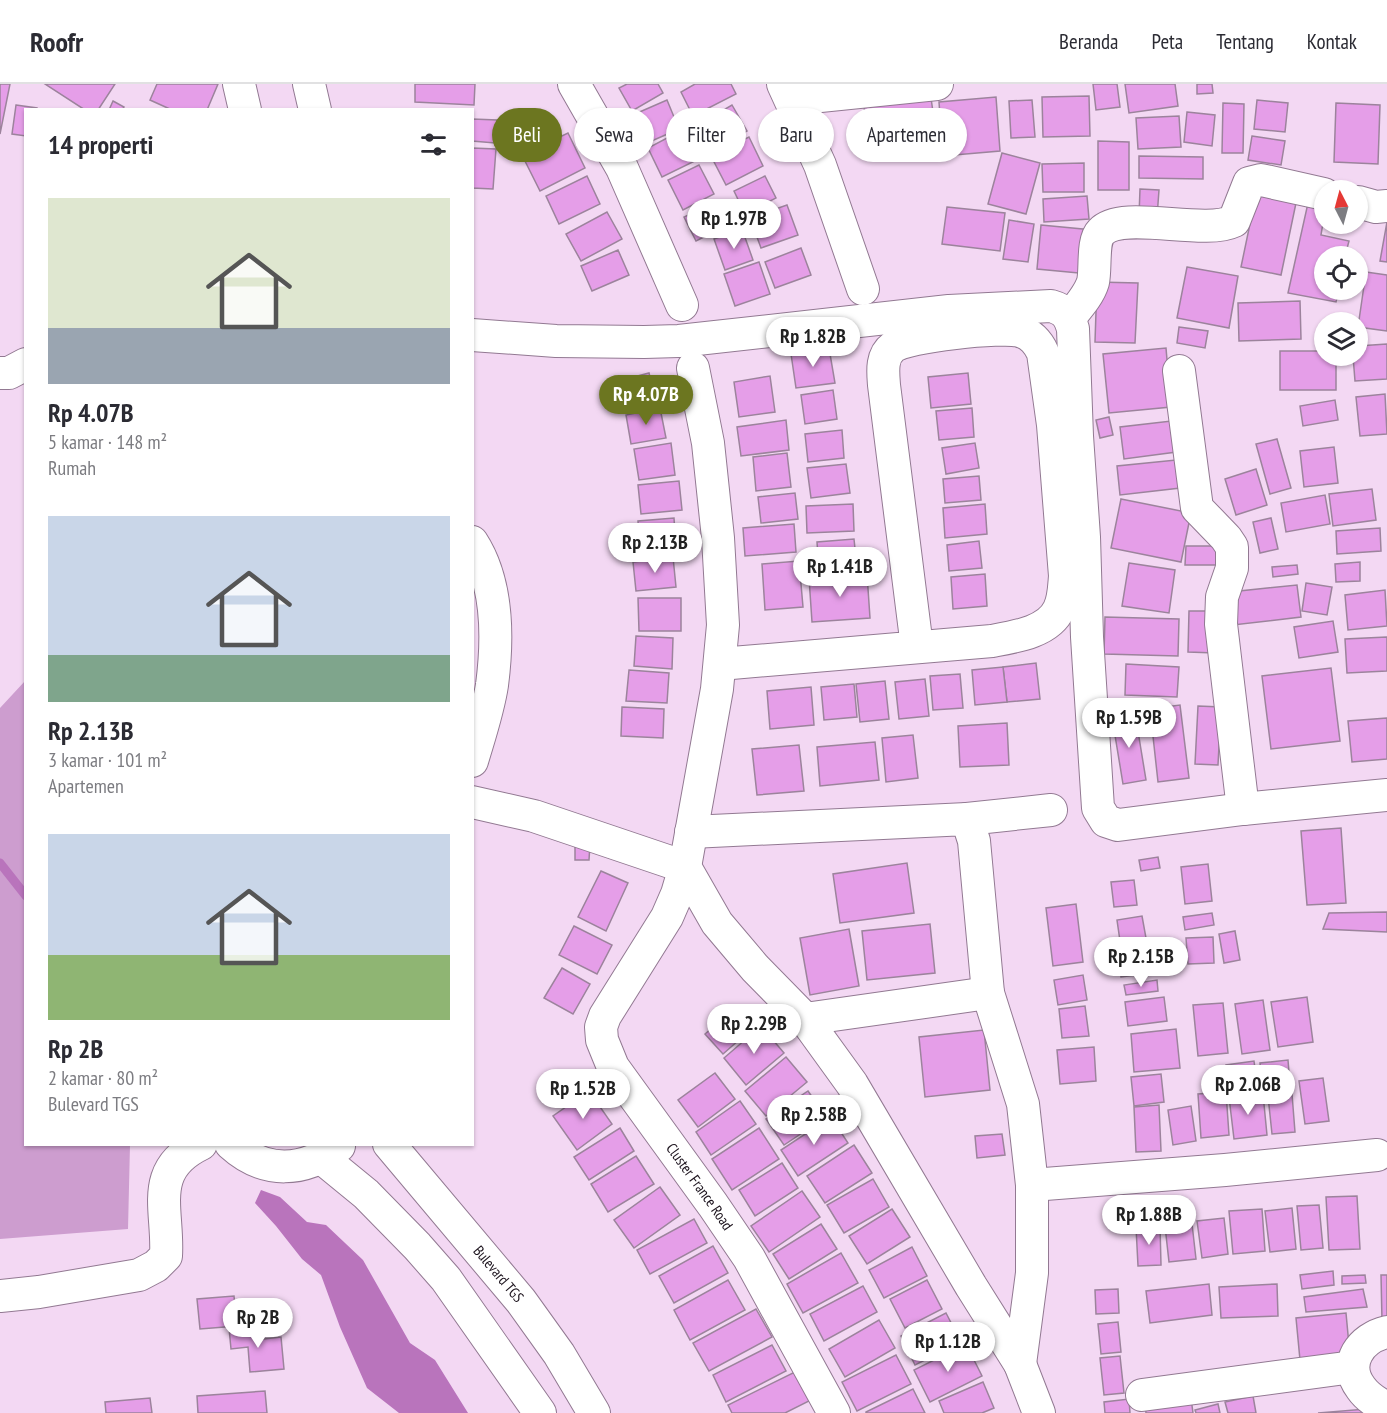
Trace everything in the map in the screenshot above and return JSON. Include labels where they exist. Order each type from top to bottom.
[{"type":"street","points":[[239,84],[245,108]]},
{"type":"street","points":[[309,84],[315,108]]},
{"type":"street","points":[[574,84],[622,168],[682,305]]},
{"type":"street","points":[[863,289],[820,165],[787,92],[937,84]]},
{"type":"street","points":[[1070,317],[1089,291],[1093,281],[1097,238],[1101,231],[1110,227],[1139,222],[1209,226],[1228,224],[1234,221],[1249,183],[1254,180],[1314,192]]},
{"type":"street","points":[[1368,205],[1387,206]]},
{"type":"street","points":[[474,335],[556,341],[644,342],[725,337],[949,311],[1051,306],[1062,309],[1070,317],[1073,329],[1087,637],[1098,808],[1106,821],[1118,825],[1243,809],[1387,795]]},
{"type":"street","points":[[720,664],[992,641],[1014,637],[1041,626],[1059,611],[1065,576],[1046,368],[1043,353],[1038,344],[1031,336],[1022,332],[1009,329],[923,338],[894,345],[886,357],[882,370],[917,647]]},
{"type":"street","points":[[0,374],[9,373],[24,365]]},
{"type":"street","name":"Cluster France Road","points":[[693,368],[708,443],[718,537],[723,604],[720,664],[705,767],[685,867],[677,894],[667,917],[604,1016],[601,1027],[602,1040],[612,1068],[749,1258],[834,1413]]},
{"type":"street","points":[[1179,370],[1197,508],[1232,547],[1232,568],[1222,597],[1221,624],[1243,809]]},
{"type":"street","points":[[474,545],[480,554],[493,596],[494,643],[492,686],[474,754]]},
{"type":"street","points":[[474,802],[534,816],[685,867],[717,923],[755,968],[805,1019],[852,1084],[971,1286],[1020,1364],[1039,1413]]},
{"type":"street","points":[[691,832],[967,819],[1051,810]]},
{"type":"street","points":[[967,819],[974,841],[988,993],[1023,1104],[1032,1185],[1032,1273],[1020,1364]]},
{"type":"street","points":[[805,1019],[988,993]]},
{"type":"street","points":[[0,1296],[129,1277],[139,1275],[156,1266],[165,1256],[167,1239],[163,1218],[163,1197],[169,1172],[175,1162],[198,1146]]},
{"type":"street","points":[[233,1146],[242,1154],[267,1165],[295,1167],[331,1151],[366,1194],[439,1271],[540,1413]]},
{"type":"street","name":"Bulevard TGS","points":[[391,1146],[521,1301],[559,1354],[594,1413]]},
{"type":"street","points":[[1032,1185],[1377,1155]]},
{"type":"street","points":[[1387,1332],[1369,1339],[1360,1347],[1355,1355],[1353,1367],[1356,1380],[1361,1388],[1371,1399],[1387,1408]]},
{"type":"street","points":[[1142,1395],[1353,1367]]},
{"type":"shaded area","points":[[24,682],[24,1146],[130,1146],[128,1229],[0,1239],[0,708]]},
{"type":"shaded area","points":[[261,1190],[280,1197],[307,1222],[326,1225],[363,1260],[410,1343],[435,1360],[468,1413],[399,1413],[367,1388],[340,1327],[321,1275],[302,1259],[255,1203]]},
{"type":"building","points":[[0,84],[10,84],[0,134]]},
{"type":"building","points":[[45,84],[115,84],[99,108],[82,108]]},
{"type":"building","points":[[157,84],[218,84],[208,108],[168,108],[150,100]]},
{"type":"building","points":[[415,84],[475,84],[474,105],[415,102]]},
{"type":"building","points":[[627,84],[658,84],[663,93],[637,108],[630,108],[619,88]]},
{"type":"building","points":[[695,84],[731,84],[736,94],[709,108],[689,108],[681,92]]},
{"type":"building","points":[[1093,84],[1117,84],[1120,107],[1096,110]]},
{"type":"building","points":[[1125,84],[1175,84],[1178,106],[1129,113]]},
{"type":"building","points":[[1197,84],[1212,84],[1213,93],[1197,94]]},
{"type":"building","points":[[1089,96],[1090,136],[1043,137],[1042,97]]},
{"type":"building","points":[[996,97],[1000,151],[967,154],[967,108],[939,108],[939,102]]},
{"type":"building","points":[[931,98],[932,108],[864,108]]},
{"type":"building","points":[[667,100],[670,108],[666,108],[666,135],[654,140],[654,108],[649,108]]},
{"type":"building","points":[[1032,100],[1035,137],[1011,138],[1009,101]]},
{"type":"building","points":[[1257,100],[1288,103],[1285,132],[1254,129]]},
{"type":"building","points":[[113,101],[124,107],[123,108],[110,108]]},
{"type":"building","points":[[1223,103],[1244,104],[1243,153],[1222,153]]},
{"type":"building","points":[[1336,103],[1380,105],[1378,164],[1334,162]]},
{"type":"building","points":[[16,105],[37,108],[24,108],[24,136],[12,134]]},
{"type":"building","points":[[1187,112],[1215,115],[1212,146],[1184,142]]},
{"type":"building","points":[[1179,116],[1181,147],[1138,149],[1136,118]]},
{"type":"building","points":[[474,119],[492,120],[492,143],[474,141]]},
{"type":"building","points":[[568,133],[574,145],[574,162],[582,162],[585,168],[540,191],[526,162],[562,162],[562,136]]},
{"type":"building","points":[[1252,136],[1285,141],[1281,165],[1248,160]]},
{"type":"building","points":[[749,137],[758,156],[758,162],[761,162],[763,166],[726,185],[714,162],[746,162],[746,138]]},
{"type":"building","points":[[666,139],[666,162],[693,162],[662,177],[654,160],[654,145]]},
{"type":"building","points":[[1098,141],[1129,142],[1129,190],[1098,190]]},
{"type":"building","points":[[474,148],[492,149],[492,162],[495,162],[493,189],[474,188]]},
{"type":"building","points":[[1002,153],[1040,163],[1026,214],[988,204]]},
{"type":"building","points":[[1139,156],[1203,157],[1203,179],[1139,178]]},
{"type":"building","points":[[1084,163],[1084,192],[1043,192],[1042,164]]},
{"type":"building","points":[[699,165],[714,194],[683,210],[668,180]]},
{"type":"building","points":[[587,176],[600,204],[559,224],[546,196]]},
{"type":"building","points":[[765,176],[776,198],[745,214],[734,191]]},
{"type":"building","points":[[1140,189],[1159,190],[1157,217],[1139,216]]},
{"type":"building","points":[[1310,194],[1314,195],[1314,234],[1349,241],[1348,246],[1314,246],[1314,298],[1288,293]]},
{"type":"building","points":[[1256,195],[1296,203],[1281,275],[1241,267]]},
{"type":"building","points":[[1087,196],[1089,219],[1044,222],[1043,199]]},
{"type":"building","points":[[711,204],[722,228],[696,241],[684,217]]},
{"type":"building","points":[[787,205],[798,235],[761,248],[750,218]]},
{"type":"building","points":[[947,207],[1005,213],[1000,251],[942,244]]},
{"type":"building","points":[[607,212],[622,239],[581,261],[566,234]]},
{"type":"building","points":[[1009,220],[1034,224],[1028,262],[1003,259]]},
{"type":"building","points":[[1387,222],[1387,262],[1380,261]]},
{"type":"building","points":[[1041,225],[1093,230],[1089,274],[1037,269]]},
{"type":"building","points":[[742,229],[753,260],[725,270],[714,239]]},
{"type":"building","points":[[801,248],[811,275],[775,288],[765,262]]},
{"type":"building","points":[[618,250],[629,275],[592,291],[581,266]]},
{"type":"building","points":[[759,262],[770,294],[735,306],[724,274]]},
{"type":"building","points":[[1187,267],[1238,276],[1229,328],[1177,318]]},
{"type":"building","points":[[1368,272],[1387,275],[1387,331],[1368,328],[1368,312],[1360,312],[1362,300],[1368,300]]},
{"type":"building","points":[[1097,282],[1138,283],[1135,343],[1095,342]]},
{"type":"building","points":[[1300,301],[1301,339],[1239,341],[1238,303]]},
{"type":"building","points":[[1179,327],[1208,331],[1205,348],[1177,343]]},
{"type":"building","points":[[1387,344],[1387,379],[1355,381],[1354,366],[1368,366],[1368,345]]},
{"type":"building","points":[[829,348],[835,383],[796,388],[791,354]]},
{"type":"building","points":[[1166,348],[1171,407],[1109,413],[1103,354]]},
{"type":"building","points":[[1280,351],[1314,351],[1314,366],[1336,366],[1336,390],[1280,390]]},
{"type":"building","points":[[649,373],[655,399],[617,408],[611,383]]},
{"type":"building","points":[[968,373],[971,404],[931,408],[928,377]]},
{"type":"building","points":[[770,376],[775,412],[739,417],[734,382]]},
{"type":"building","points":[[833,390],[837,419],[805,424],[801,395]]},
{"type":"building","points":[[1385,394],[1387,434],[1360,436],[1356,397]]},
{"type":"building","points":[[1335,400],[1338,420],[1303,426],[1300,406]]},
{"type":"building","points":[[660,408],[666,438],[631,444],[626,415]]},
{"type":"building","points":[[972,408],[974,437],[939,440],[936,411]]},
{"type":"building","points":[[1109,417],[1113,435],[1100,438],[1096,420]]},
{"type":"building","points":[[786,420],[789,450],[741,456],[737,427]]},
{"type":"building","points":[[1180,420],[1184,451],[1124,459],[1120,427]]},
{"type":"building","points":[[842,430],[844,458],[808,462],[805,434]]},
{"type":"building","points":[[1277,439],[1291,488],[1270,494],[1256,444]]},
{"type":"building","points":[[671,443],[675,475],[639,480],[634,449]]},
{"type":"building","points":[[975,443],[979,468],[946,474],[942,448]]},
{"type":"building","points":[[1334,447],[1338,483],[1304,487],[1300,451]]},
{"type":"building","points":[[787,453],[791,487],[756,491],[753,457]]},
{"type":"building","points":[[1186,459],[1189,487],[1120,495],[1117,466]]},
{"type":"building","points":[[846,464],[850,493],[811,498],[807,468]]},
{"type":"building","points":[[1256,469],[1267,505],[1236,515],[1225,479]]},
{"type":"building","points":[[979,476],[981,500],[945,503],[943,479]]},
{"type":"building","points":[[679,481],[682,510],[641,514],[638,485]]},
{"type":"building","points":[[1372,489],[1376,520],[1333,526],[1329,494]]},
{"type":"building","points":[[795,493],[798,519],[761,523],[758,497]]},
{"type":"building","points":[[1325,495],[1330,524],[1286,532],[1281,503]]},
{"type":"building","points":[[1121,499],[1191,513],[1181,562],[1111,548]]},
{"type":"building","points":[[853,504],[854,531],[807,533],[806,506]]},
{"type":"building","points":[[985,504],[987,534],[945,538],[943,508]]},
{"type":"building","points":[[674,518],[676,549],[640,552],[638,521]]},
{"type":"building","points":[[1271,518],[1278,549],[1260,553],[1253,522]]},
{"type":"building","points":[[794,524],[796,552],[745,556],[743,528]]},
{"type":"building","points":[[1380,528],[1381,551],[1337,554],[1336,531]]},
{"type":"building","points":[[854,539],[857,568],[819,571],[817,542]]},
{"type":"building","points":[[979,541],[982,568],[949,571],[947,545]]},
{"type":"building","points":[[1186,546],[1224,546],[1224,565],[1185,565]]},
{"type":"building","points":[[673,557],[676,587],[636,591],[633,562]]},
{"type":"building","points":[[799,561],[803,607],[765,610],[762,564]]},
{"type":"building","points":[[1360,562],[1360,581],[1336,582],[1335,564]]},
{"type":"building","points":[[1129,563],[1175,570],[1169,613],[1122,606]]},
{"type":"building","points":[[1297,565],[1298,574],[1273,577],[1272,567]]},
{"type":"building","points":[[867,574],[870,618],[812,622],[809,578]]},
{"type":"building","points":[[985,574],[987,606],[953,609],[951,577]]},
{"type":"building","points":[[1306,583],[1332,587],[1327,615],[1302,611]]},
{"type":"building","points":[[1297,585],[1301,617],[1233,625],[1230,592]]},
{"type":"building","points":[[1385,590],[1387,626],[1348,630],[1345,595]]},
{"type":"building","points":[[638,598],[681,598],[681,631],[639,631]]},
{"type":"building","points":[[1189,611],[1215,611],[1215,653],[1188,652]]},
{"type":"building","points":[[1105,617],[1179,619],[1178,656],[1104,654]]},
{"type":"building","points":[[1333,621],[1338,652],[1299,658],[1294,627]]},
{"type":"building","points":[[636,636],[673,638],[672,669],[634,666]]},
{"type":"building","points":[[1387,637],[1387,671],[1347,673],[1345,639]]},
{"type":"building","points":[[1036,663],[1040,699],[1007,702],[1003,667]]},
{"type":"building","points":[[1126,664],[1179,667],[1177,697],[1125,695]]},
{"type":"building","points":[[1003,667],[1007,702],[975,705],[972,670]]},
{"type":"building","points":[[1331,668],[1340,741],[1271,749],[1262,676]]},
{"type":"building","points":[[629,670],[669,673],[667,703],[626,701]]},
{"type":"building","points":[[960,674],[963,708],[933,710],[930,676]]},
{"type":"building","points":[[925,679],[929,716],[899,719],[895,682]]},
{"type":"building","points":[[885,681],[889,719],[860,722],[856,684]]},
{"type":"building","points":[[854,684],[857,717],[824,720],[821,687]]},
{"type":"building","points":[[811,687],[814,725],[770,729],[767,691]]},
{"type":"building","points":[[1180,705],[1189,778],[1158,782],[1150,709]]},
{"type":"building","points":[[1198,706],[1221,707],[1218,765],[1195,764]]},
{"type":"building","points":[[622,707],[664,709],[663,738],[621,736]]},
{"type":"building","points":[[1135,713],[1146,780],[1123,784],[1112,717]]},
{"type":"building","points":[[1387,718],[1387,759],[1352,762],[1348,721]]},
{"type":"building","points":[[1007,723],[1009,765],[960,767],[958,726]]},
{"type":"building","points":[[913,735],[918,778],[886,782],[882,738]]},
{"type":"building","points":[[875,742],[879,780],[820,786],[817,747]]},
{"type":"building","points":[[799,745],[804,791],[757,795],[752,749]]},
{"type":"building","points":[[1341,828],[1346,903],[1307,905],[1301,831]]},
{"type":"building","points":[[575,844],[590,844],[589,860],[575,860]]},
{"type":"building","points":[[1158,857],[1160,868],[1141,871],[1139,860]]},
{"type":"building","points":[[907,863],[914,913],[840,923],[833,874]]},
{"type":"building","points":[[1208,864],[1212,901],[1185,904],[1181,867]]},
{"type":"building","points":[[601,871],[628,883],[606,931],[578,917]]},
{"type":"building","points":[[1134,880],[1137,905],[1114,907],[1111,882]]},
{"type":"building","points":[[1076,904],[1083,962],[1053,966],[1046,908]]},
{"type":"building","points":[[1387,912],[1387,932],[1323,929],[1329,913]]},
{"type":"building","points":[[1212,913],[1214,925],[1185,930],[1183,917]]},
{"type":"building","points":[[1142,916],[1146,938],[1120,941],[1117,920]]},
{"type":"building","points":[[930,924],[935,973],[867,980],[862,931]]},
{"type":"building","points":[[574,926],[612,945],[597,974],[559,955]]},
{"type":"building","points":[[849,929],[859,986],[810,995],[800,938]]},
{"type":"building","points":[[1235,931],[1240,960],[1224,963],[1219,934]]},
{"type":"building","points":[[1213,937],[1214,963],[1188,964],[1186,938]]},
{"type":"building","points":[[1174,941],[1178,970],[1121,977],[1118,948]]},
{"type":"building","points":[[562,968],[590,984],[573,1014],[544,998]]},
{"type":"building","points":[[1083,975],[1087,1000],[1058,1005],[1054,980]]},
{"type":"building","points":[[1157,980],[1158,991],[1126,995],[1124,985]]},
{"type":"building","points":[[1164,997],[1167,1021],[1128,1026],[1125,1002]]},
{"type":"building","points":[[1307,997],[1313,1042],[1278,1047],[1271,1002]]},
{"type":"building","points":[[1263,1000],[1270,1050],[1242,1054],[1235,1004]]},
{"type":"building","points":[[1223,1003],[1228,1053],[1198,1056],[1193,1005]]},
{"type":"building","points":[[738,1006],[755,1026],[723,1054],[705,1034]]},
{"type":"building","points":[[1085,1006],[1089,1036],[1062,1038],[1059,1009]]},
{"type":"building","points":[[761,1026],[784,1053],[746,1085],[724,1058]]},
{"type":"building","points":[[1176,1029],[1180,1068],[1134,1072],[1131,1034]]},
{"type":"building","points":[[984,1030],[990,1090],[925,1097],[919,1037]]},
{"type":"building","points":[[1094,1047],[1096,1081],[1060,1084],[1057,1050]]},
{"type":"building","points":[[786,1057],[807,1082],[766,1116],[745,1091]]},
{"type":"building","points":[[1288,1060],[1290,1085],[1262,1088],[1260,1063]]},
{"type":"building","points":[[1254,1061],[1258,1091],[1230,1094],[1226,1065]]},
{"type":"building","points":[[715,1073],[735,1099],[698,1127],[678,1100]]},
{"type":"building","points":[[1161,1074],[1164,1102],[1134,1106],[1131,1077]]},
{"type":"building","points":[[1323,1078],[1329,1121],[1305,1124],[1299,1081]]},
{"type":"building","points":[[589,1091],[612,1124],[577,1150],[553,1116]]},
{"type":"building","points":[[808,1091],[826,1117],[784,1145],[766,1119]]},
{"type":"building","points":[[1226,1092],[1229,1135],[1201,1138],[1198,1094]]},
{"type":"building","points":[[1263,1094],[1267,1135],[1234,1139],[1229,1097]]},
{"type":"building","points":[[1292,1094],[1295,1132],[1272,1134],[1268,1096]]},
{"type":"building","points":[[740,1101],[756,1124],[711,1155],[696,1132]]},
{"type":"building","points":[[1159,1105],[1161,1151],[1136,1152],[1134,1107]]},
{"type":"building","points":[[1191,1106],[1196,1141],[1173,1145],[1168,1110]]},
{"type":"building","points":[[831,1117],[848,1143],[798,1176],[781,1150]]},
{"type":"building","points":[[620,1128],[634,1151],[589,1180],[574,1157]]},
{"type":"building","points":[[759,1128],[779,1159],[732,1190],[712,1159]]},
{"type":"building","points":[[1002,1134],[1005,1155],[977,1158],[975,1136]]},
{"type":"building","points":[[854,1145],[872,1173],[825,1203],[807,1176]]},
{"type":"building","points":[[636,1156],[654,1184],[608,1212],[591,1184]]},
{"type":"building","points":[[782,1163],[798,1188],[755,1216],[739,1190]]},
{"type":"building","points":[[873,1179],[889,1207],[844,1233],[827,1205]]},
{"type":"building","points":[[660,1187],[680,1215],[634,1248],[614,1220]]},
{"type":"building","points":[[802,1191],[820,1217],[769,1252],[751,1226]]},
{"type":"building","points":[[1357,1196],[1360,1249],[1329,1250],[1326,1197]]},
{"type":"building","points":[[1319,1205],[1323,1248],[1301,1250],[1297,1206]]},
{"type":"building","points":[[1292,1208],[1296,1249],[1270,1252],[1265,1211]]},
{"type":"building","points":[[892,1209],[910,1237],[867,1264],[849,1236]]},
{"type":"building","points":[[1262,1209],[1265,1251],[1233,1254],[1229,1211]]},
{"type":"building","points":[[1191,1215],[1196,1259],[1169,1262],[1164,1217]]},
{"type":"building","points":[[1224,1218],[1228,1254],[1202,1258],[1197,1221]]},
{"type":"building","points":[[694,1219],[707,1243],[650,1274],[637,1250]]},
{"type":"building","points":[[821,1224],[837,1249],[789,1279],[773,1254]]},
{"type":"building","points":[[1160,1226],[1161,1265],[1138,1266],[1136,1227]]},
{"type":"building","points":[[713,1246],[728,1273],[674,1303],[659,1276]]},
{"type":"building","points":[[912,1247],[927,1276],[884,1298],[869,1270]]},
{"type":"building","points":[[841,1253],[858,1283],[803,1313],[787,1284]]},
{"type":"building","points":[[1333,1271],[1334,1285],[1302,1289],[1300,1275]]},
{"type":"building","points":[[1365,1275],[1366,1283],[1342,1284],[1342,1276]]},
{"type":"building","points":[[1381,1275],[1387,1275],[1387,1321],[1382,1321]]},
{"type":"building","points":[[728,1280],[745,1310],[690,1340],[674,1310]]},
{"type":"building","points":[[927,1280],[942,1309],[905,1328],[890,1299]]},
{"type":"building","points":[[1209,1284],[1212,1315],[1150,1323],[1146,1291]]},
{"type":"building","points":[[1277,1284],[1278,1316],[1221,1318],[1219,1287]]},
{"type":"building","points":[[863,1286],[877,1312],[824,1341],[810,1314]]},
{"type":"building","points":[[1118,1289],[1119,1313],[1096,1314],[1095,1290]]},
{"type":"building","points":[[1363,1289],[1367,1307],[1306,1312],[1304,1297]]},
{"type":"building","points":[[234,1296],[237,1326],[200,1329],[197,1299]]},
{"type":"building","points":[[756,1309],[772,1337],[709,1371],[693,1343]]},
{"type":"building","points":[[946,1313],[961,1342],[915,1365],[901,1336]]},
{"type":"building","points":[[1346,1313],[1350,1356],[1300,1360],[1296,1318]]},
{"type":"building","points":[[879,1320],[895,1348],[845,1377],[829,1349]]},
{"type":"building","points":[[1118,1322],[1121,1352],[1101,1354],[1098,1324]]},
{"type":"building","points":[[254,1326],[256,1340],[281,1337],[284,1369],[250,1372],[248,1347],[231,1349],[229,1328]]},
{"type":"building","points":[[966,1344],[982,1376],[930,1402],[914,1370]]},
{"type":"building","points":[[772,1345],[786,1371],[726,1402],[713,1375]]},
{"type":"building","points":[[896,1355],[911,1384],[857,1411],[842,1382]]},
{"type":"building","points":[[1120,1356],[1124,1393],[1104,1395],[1100,1358]]},
{"type":"building","points":[[799,1370],[813,1399],[785,1413],[732,1413],[728,1405]]},
{"type":"building","points":[[983,1382],[994,1408],[982,1413],[944,1413],[939,1401]]},
{"type":"building","points":[[913,1389],[925,1413],[866,1413],[866,1412]]},
{"type":"building","points":[[265,1391],[267,1413],[198,1413],[197,1396]]},
{"type":"building","points":[[1253,1396],[1256,1413],[1228,1413],[1225,1402]]},
{"type":"building","points":[[150,1398],[152,1413],[106,1413],[105,1402]]},
{"type":"building","points":[[1191,1398],[1193,1413],[1146,1413],[1145,1403]]},
{"type":"building","points":[[1129,1399],[1130,1413],[1105,1413],[1104,1402]]},
{"type":"building","points":[[1218,1404],[1220,1413],[1196,1413],[1195,1410]]},
{"type":"building","points":[[1366,1409],[1366,1413],[1318,1413]]},
{"type":"waterway","points":[[0,863],[24,893]]}]
